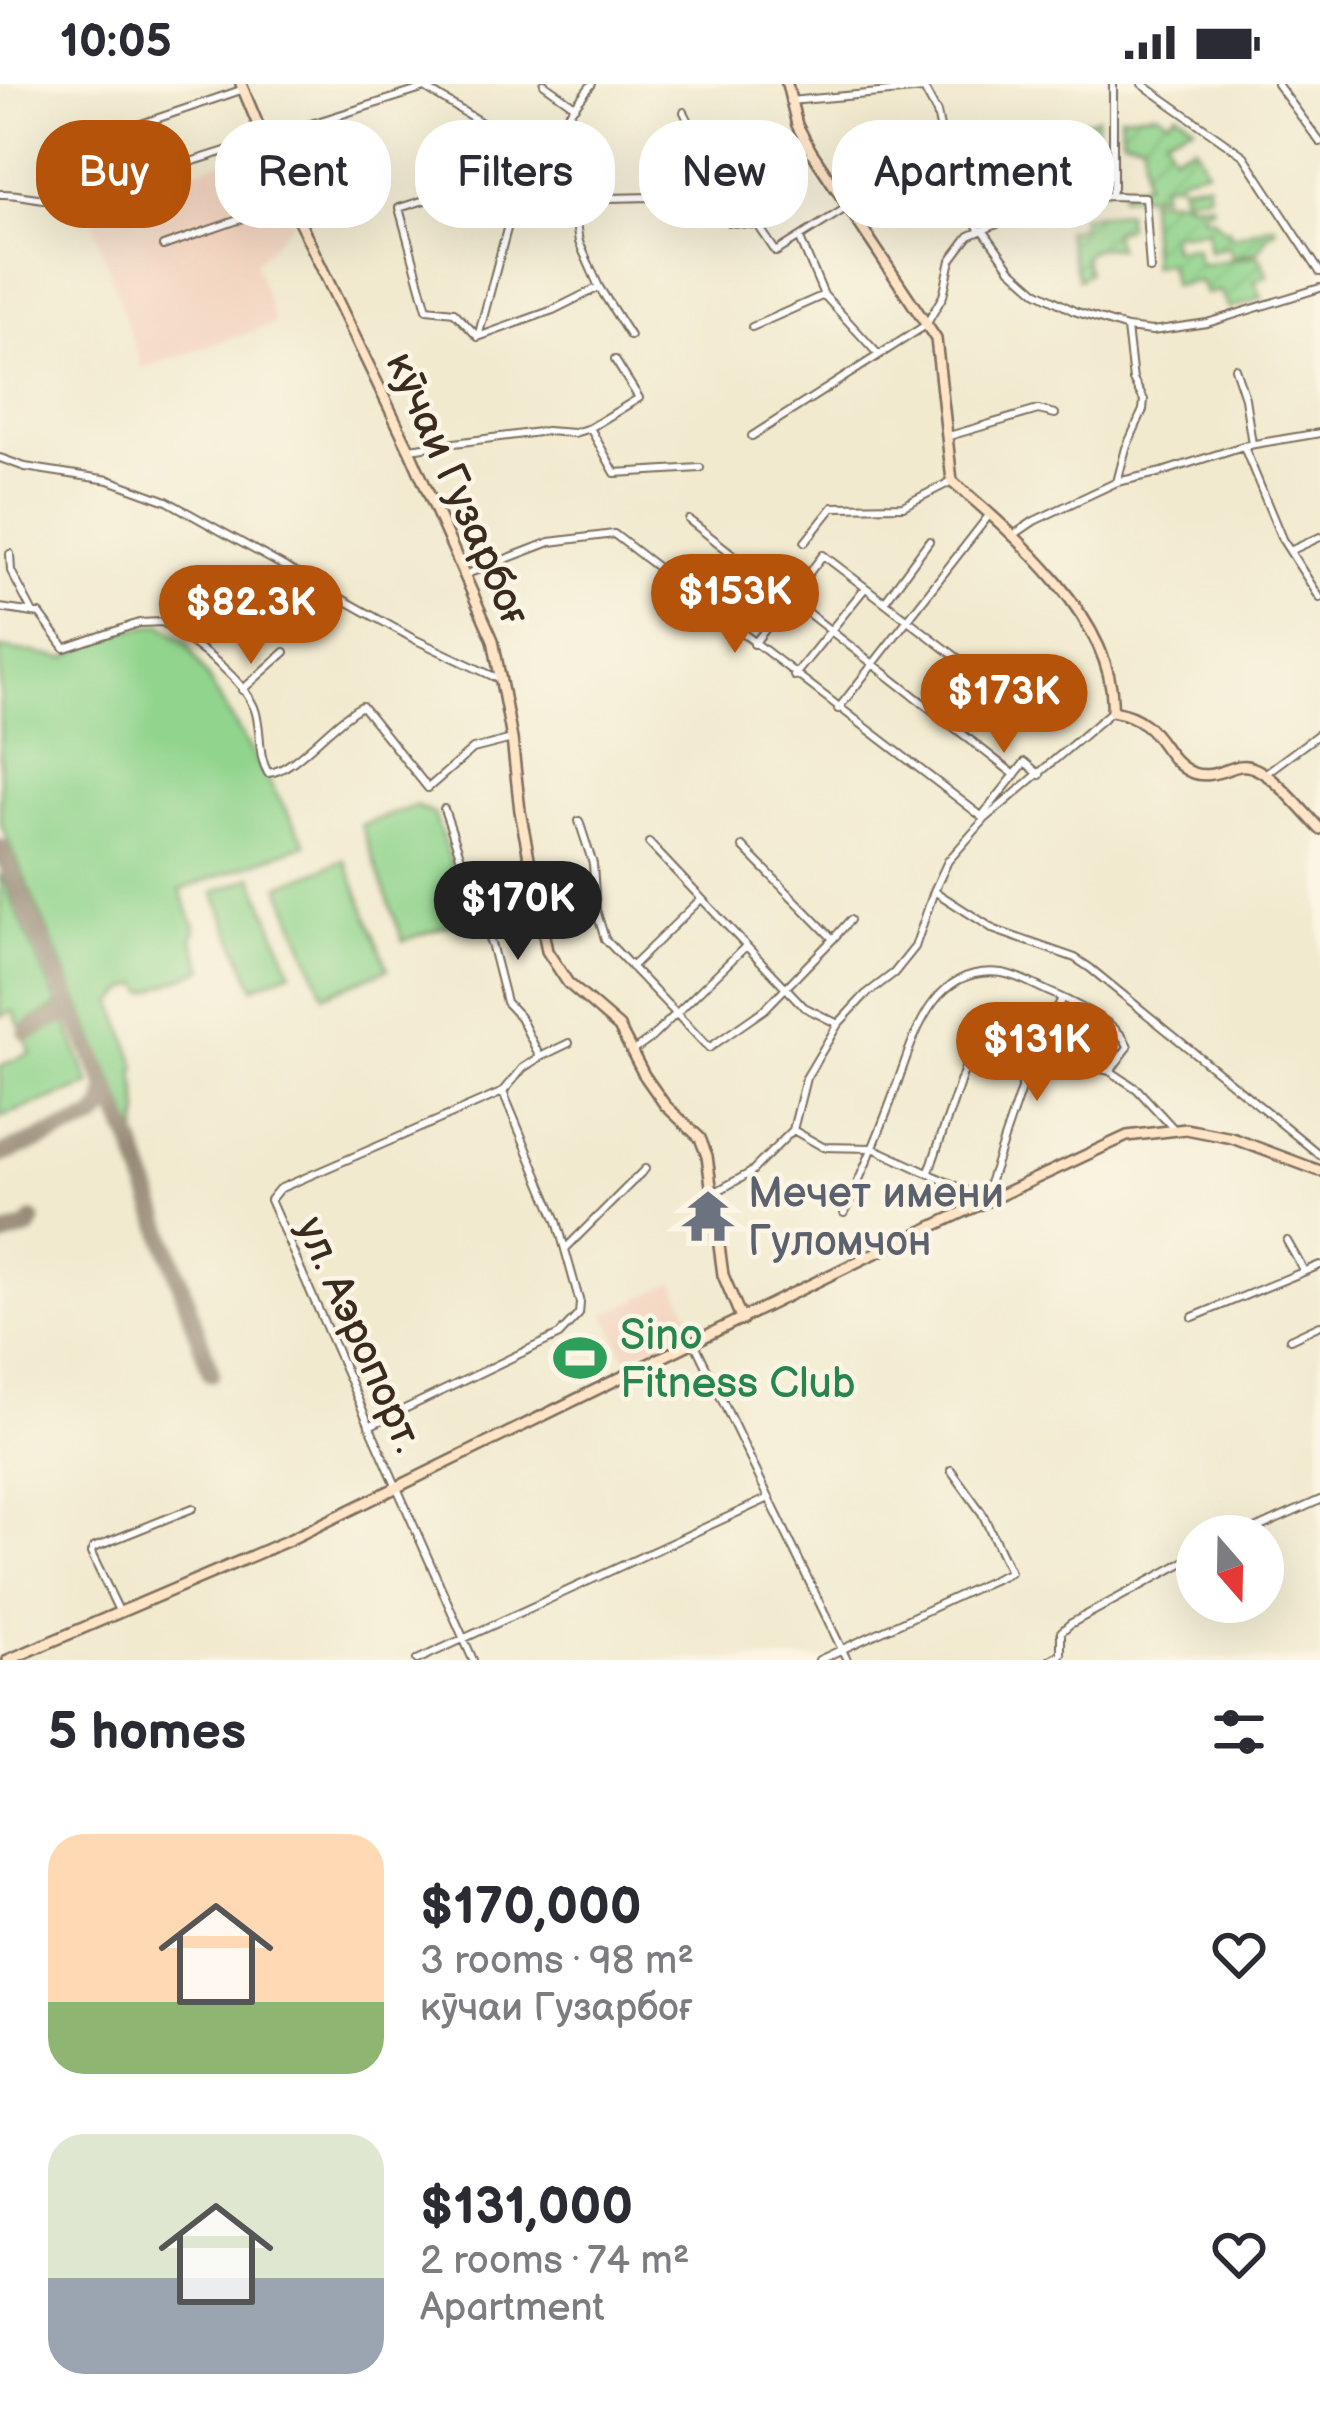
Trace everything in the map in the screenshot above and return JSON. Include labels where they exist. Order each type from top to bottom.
[{"type":"street","points":[[544,84],[575,106]]},
{"type":"street","points":[[563,120],[592,84]]},
{"type":"street","points":[[787,84],[797,125],[832,184]]},
{"type":"street","points":[[1113,84],[1113,120]]},
{"type":"street","points":[[1142,84],[1244,156],[1320,272]]},
{"type":"street","points":[[1277,84],[1320,142]]},
{"type":"street","points":[[148,120],[242,86]]},
{"type":"street","name":"кӯчаи Гузарбоғ","points":[[242,86],[257,120]]},
{"type":"street","points":[[322,120],[423,86],[476,120]]},
{"type":"street","points":[[788,101],[924,89],[937,113],[951,179],[981,231],[1036,291],[1073,311],[1152,331],[1207,322],[1320,288]]},
{"type":"street","points":[[684,112],[688,120]]},
{"type":"street","points":[[0,194],[70,200],[215,155]]},
{"type":"street","points":[[1114,196],[1145,197],[1150,269]]},
{"type":"street","points":[[415,203],[399,208],[428,309],[454,312],[478,337]]},
{"type":"street","points":[[760,228],[776,252],[832,217]]},
{"type":"street","points":[[163,246],[215,228]]},
{"type":"street","name":"кӯчаи Гузарбоғ","points":[[303,228],[409,449],[493,640],[547,951],[568,983],[619,1027],[665,1105],[700,1138],[707,1156],[723,1275],[742,1320]]},
{"type":"street","points":[[478,337],[507,228]]},
{"type":"street","points":[[577,228],[599,287],[630,336]]},
{"type":"street","points":[[860,228],[940,352],[952,482],[1015,534],[1086,623],[1108,671],[1112,711]]},
{"type":"street","points":[[752,436],[926,325],[943,296],[959,247],[988,228]]},
{"type":"street","points":[[800,239],[824,296],[877,353]]},
{"type":"street","points":[[478,337],[553,310],[599,287]]},
{"type":"street","points":[[752,326],[824,296]]},
{"type":"street","points":[[1118,482],[1126,448],[1141,422],[1144,400],[1133,380],[1126,328]]},
{"type":"street","points":[[409,449],[546,431],[574,434],[590,428],[639,398],[615,360]]},
{"type":"street","points":[[1235,368],[1245,398],[1248,445],[1266,507],[1320,598]]},
{"type":"street","points":[[945,436],[1038,410],[1055,414]]},
{"type":"street","points":[[590,428],[615,472],[700,468]]},
{"type":"street","points":[[1015,534],[1118,482],[1248,445],[1320,433]]},
{"type":"street","points":[[0,458],[25,467],[110,480],[167,501],[414,639],[501,680]]},
{"type":"street","points":[[805,542],[833,507],[903,506],[952,482]]},
{"type":"street","points":[[838,709],[990,514]]},
{"type":"street","points":[[689,520],[1016,775]]},
{"type":"street","points":[[464,575],[550,542],[614,534],[983,818]]},
{"type":"street","points":[[1290,551],[1320,537]]},
{"type":"street","points":[[884,602],[929,541]]},
{"type":"street","points":[[10,554],[11,572],[33,613]]},
{"type":"street","points":[[754,644],[823,555],[1002,692]]},
{"type":"street","points":[[710,610],[746,566]]},
{"type":"street","points":[[164,622],[201,573]]},
{"type":"street","points":[[794,676],[865,588]]},
{"type":"street","points":[[0,608],[40,614],[64,648],[139,623],[164,622],[242,691],[255,710],[262,763],[272,774],[362,706],[428,788],[473,749],[512,739]]},
{"type":"street","points":[[242,691],[285,652]]},
{"type":"street","points":[[1112,711],[1133,715],[1152,727],[1194,773],[1206,775],[1242,765],[1266,773],[1320,829]]},
{"type":"street","points":[[983,818],[1112,711]]},
{"type":"street","points":[[1266,773],[1320,733]]},
{"type":"street","points":[[712,1194],[750,1173],[793,1130],[806,1078],[838,1024],[902,965],[915,946],[948,861],[1025,762],[1040,775]]},
{"type":"street","points":[[444,809],[506,1002],[520,1017],[540,1057]]},
{"type":"street","points":[[579,821],[593,864],[600,928],[612,951],[705,1046],[712,1048],[765,1009],[850,920]]},
{"type":"street","points":[[649,843],[804,1007],[838,1024]]},
{"type":"street","points":[[743,847],[833,938]]},
{"type":"street","points":[[934,891],[995,930],[1075,958],[1090,968],[1320,1155]]},
{"type":"street","points":[[630,969],[701,898]]},
{"type":"street","points":[[632,1052],[746,946]]},
{"type":"street","points":[[844,1213],[911,1040],[934,1000],[948,986],[965,977],[1003,973],[1062,998],[1125,1038],[1126,1052],[1111,1071]]},
{"type":"street","points":[[982,1201],[1024,1076],[1062,998]]},
{"type":"street","points":[[369,1426],[559,1335],[579,1313],[565,1249],[503,1092],[517,1074],[569,1043]]},
{"type":"street","points":[[1036,1055],[1111,1071],[1137,1089],[1174,1129]]},
{"type":"street","points":[[929,1172],[967,1061]]},
{"type":"street","name":"ул. Аэропорт.","points":[[473,1660],[271,1206],[278,1189],[503,1092]]},
{"type":"street","points":[[8,1660],[289,1540],[982,1201],[1127,1136],[1174,1129],[1232,1138],[1320,1171]]},
{"type":"street","points":[[793,1130],[823,1147],[873,1148],[982,1201]]},
{"type":"street","points":[[565,1249],[644,1169]]},
{"type":"street","points":[[1288,1240],[1304,1271]]},
{"type":"street","points":[[1193,1317],[1320,1265]]},
{"type":"street","points":[[1290,1339],[1320,1325]]},
{"type":"street","points":[[694,1342],[847,1660]]},
{"type":"street","points":[[819,1660],[1010,1572],[982,1513],[951,1470]]},
{"type":"street","points":[[417,1660],[769,1498]]},
{"type":"street","points":[[1284,1516],[1320,1500]]},
{"type":"street","points":[[120,1613],[91,1553],[93,1548],[193,1508]]},
{"type":"street","points":[[1051,1660],[1060,1654],[1061,1632],[1070,1624],[1176,1566]]},
{"type":"shaded area","points":[[215,163],[215,228],[288,228],[255,263],[275,324],[142,369],[95,228],[191,228],[191,172]]},
{"type":"shaded area","points":[[675,1282],[690,1316],[683,1320],[688,1332],[626,1358],[605,1314]]},
{"type":"green space","points":[[1157,112],[1168,119],[1177,112],[1194,125],[1165,136],[1173,154],[1195,145],[1207,169],[1178,177],[1179,182],[1162,183],[1162,194],[1122,196],[1122,188],[1145,183],[1143,141],[1123,138],[1120,115]]},
{"type":"green space","points":[[1207,182],[1209,194],[1186,196],[1186,202],[1211,203],[1212,208],[1202,209],[1202,216],[1229,229],[1231,237],[1274,225],[1276,230],[1258,251],[1231,258],[1229,246],[1209,251],[1207,230],[1171,234],[1172,249],[1195,247],[1200,265],[1259,255],[1268,275],[1255,281],[1262,298],[1229,309],[1220,291],[1206,294],[1199,281],[1173,286],[1168,263],[1152,266],[1148,199],[1182,199],[1181,185]]},
{"type":"green space","points":[[1126,212],[1127,227],[1112,233],[1118,248],[1088,252],[1084,256],[1088,273],[1078,279],[1065,231],[1114,228],[1114,213]]},
{"type":"green space","points":[[162,624],[187,643],[306,844],[180,890],[196,930],[192,938],[204,969],[145,993],[141,984],[114,1003],[137,1068],[137,1136],[0,822],[0,648],[65,658],[125,630]]},
{"type":"green space","points":[[415,806],[434,814],[470,917],[403,941],[361,825]]},
{"type":"green space","points":[[345,860],[388,969],[324,995],[280,886]]},
{"type":"green space","points":[[0,874],[58,1005],[20,1027],[13,1011],[0,1016]]},
{"type":"green space","points":[[253,877],[291,971],[254,987],[214,892]]},
{"type":"green space","points":[[66,1022],[90,1085],[0,1117],[0,1066],[31,1053],[26,1040]]},
{"type":"taxiway","points":[[0,848],[133,1144],[211,1373]]},
{"type":"taxiway","points":[[27,1032],[65,1013],[69,999]]},
{"type":"taxiway","points":[[0,1155],[94,1119],[104,1108],[108,1087]]},
{"type":"taxiway","points":[[0,1237],[29,1227],[32,1221]]},
{"type":"place","name":"Мечет имени Гуломчон","points":[[708,1216]]},
{"type":"place","name":"Sino Fitness Club","points":[[580,1358]]}]
